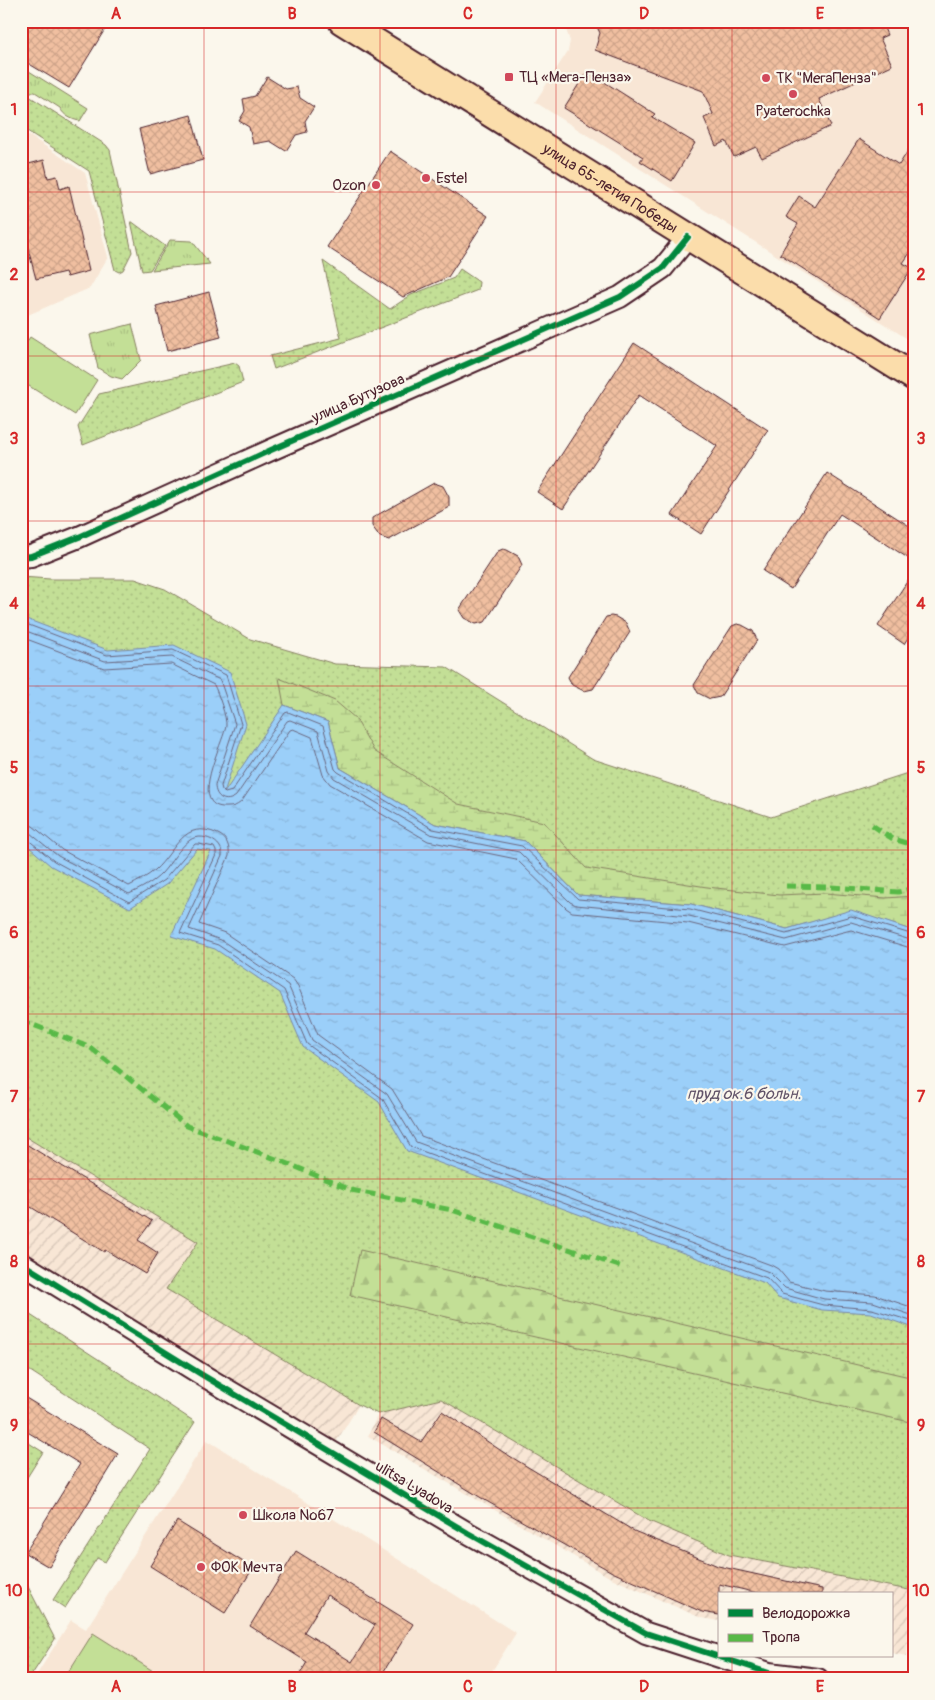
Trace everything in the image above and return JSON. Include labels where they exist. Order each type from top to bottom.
[{"type":"main road","name":"улица 65-летия Победы","points":[[342,21],[911,374]]},
{"type":"street","name":"улица Бутузова","points":[[21,557],[31,556],[79,537],[271,450],[620,297],[663,268],[688,237]]},
{"type":"street","name":"ulitsa Lyadova","points":[[21,1263],[204,1376],[468,1533],[646,1633],[718,1656]]},
{"type":"street","name":"ulitsa Lyadova","points":[[725,1658],[769,1672],[818,1679]]},
{"type":"shaded area","points":[[563,21],[914,21],[914,343],[535,102],[568,51],[570,41]]},
{"type":"shaded area","points":[[21,130],[85,173],[108,257],[90,288],[21,318]]},
{"type":"shaded area","points":[[21,1134],[199,1242],[166,1289],[359,1405],[333,1447],[21,1257]]},
{"type":"shaded area","points":[[441,1399],[649,1520],[729,1555],[913,1591],[907,1656],[892,1653],[892,1592],[718,1592],[718,1621],[701,1618],[609,1577],[368,1436],[378,1414]]},
{"type":"shaded area","name":"Школа №67","points":[[207,1440],[516,1633],[487,1679],[34,1679],[71,1620],[86,1629]]},
{"type":"green space","points":[[21,66],[88,108],[80,121],[68,117],[60,108],[35,92],[31,92],[21,86]]},
{"type":"green space","points":[[21,91],[106,145],[110,150],[132,252],[123,270],[119,272],[115,270],[89,171],[21,127]]},
{"type":"green space","points":[[131,221],[165,246],[150,270],[142,271]]},
{"type":"green space","points":[[170,240],[192,241],[210,264],[152,270]]},
{"type":"green space","points":[[323,261],[390,309],[411,295],[454,278],[460,269],[479,282],[478,290],[274,369],[270,356],[341,338]]},
{"type":"green space","points":[[132,324],[141,360],[122,379],[111,376],[98,368],[90,335]]},
{"type":"green space","points":[[30,337],[97,380],[75,415],[21,381],[21,351]]},
{"type":"green space","points":[[235,363],[239,366],[243,382],[83,445],[78,427],[99,394]]},
{"type":"green space","points":[[21,577],[135,579],[165,589],[250,639],[335,664],[446,667],[593,759],[771,817],[914,771],[914,1591],[729,1555],[649,1521],[441,1399],[378,1414],[359,1405],[166,1289],[198,1242],[21,1134]]},
{"type":"green space","points":[[279,678],[335,701],[356,719],[374,751],[458,804],[544,822],[586,868],[707,887],[779,895],[825,893],[886,898],[914,896],[914,931],[851,911],[787,929],[691,904],[578,895],[525,841],[435,824],[340,768],[328,722],[284,705]]},
{"type":"green space","points":[[360,1250],[914,1378],[914,1423],[350,1295]]},
{"type":"green space","points":[[21,1309],[195,1422],[105,1562],[97,1558],[65,1608],[53,1600],[150,1449],[21,1365]]},
{"type":"green space","points":[[21,1438],[43,1452],[21,1487]]},
{"type":"green space","points":[[23,1577],[55,1639],[29,1679],[21,1679],[21,1581]]},
{"type":"green space","points":[[93,1633],[161,1676],[159,1679],[64,1679]]},
{"type":"water","name":"пруд ок.6 больн.","points":[[21,617],[108,650],[174,645],[230,672],[246,724],[224,793],[284,705],[328,722],[340,768],[435,824],[525,841],[578,895],[691,904],[787,929],[851,910],[914,931],[914,1328],[871,1313],[822,1310],[778,1298],[765,1283],[407,1151],[379,1102],[303,1047],[280,993],[215,949],[171,936],[211,851],[197,849],[167,884],[130,908],[51,866],[21,840]]},
{"type":"building","points":[[21,21],[110,21],[69,88],[21,59]]},
{"type":"building","name":"ТК \"МегаПенза\"","points":[[594,21],[881,21],[887,35],[880,38],[892,65],[819,99],[831,126],[762,158],[756,147],[734,157],[726,141],[716,146],[704,118],[713,114],[703,91],[595,50],[600,33]]},
{"type":"building","points":[[587,71],[655,114],[652,117],[695,143],[672,181],[640,161],[643,157],[564,108]]},
{"type":"building","points":[[267,77],[286,89],[297,87],[300,98],[314,107],[305,121],[307,132],[296,135],[286,151],[270,141],[253,144],[249,127],[239,121],[245,111],[243,99],[255,96]]},
{"type":"building","points":[[191,115],[203,160],[150,174],[139,129]]},
{"type":"building","points":[[859,139],[899,165],[914,141],[914,247],[903,263],[912,268],[880,318],[780,254],[798,224],[786,217],[799,196],[815,207]]},
{"type":"building","points":[[390,151],[488,216],[448,277],[403,297],[327,247]]},
{"type":"building","points":[[44,160],[48,178],[57,176],[60,189],[69,186],[89,271],[67,277],[65,272],[36,279],[21,222],[21,166]]},
{"type":"building","points":[[209,292],[221,337],[167,351],[156,306]]},
{"type":"building","points":[[634,343],[768,430],[701,534],[672,515],[717,446],[639,395],[563,509],[537,492]]},
{"type":"building","points":[[827,473],[914,529],[914,562],[840,514],[791,589],[763,571]]},
{"type":"building","points":[[434,483],[443,486],[449,497],[449,507],[389,540],[380,537],[372,526],[372,518]]},
{"type":"building","points":[[503,549],[518,556],[522,565],[485,622],[476,624],[464,618],[459,610],[498,551]]},
{"type":"building","points":[[914,571],[914,628],[904,644],[878,626]]},
{"type":"building","points":[[611,616],[626,623],[630,632],[593,689],[584,691],[572,685],[568,677],[606,617]]},
{"type":"building","points":[[737,624],[753,631],[757,640],[720,697],[710,699],[698,693],[694,685],[732,626]]},
{"type":"building","points":[[21,1141],[152,1221],[138,1240],[158,1253],[145,1274],[105,1250],[104,1252],[21,1201]]},
{"type":"building","points":[[21,1395],[118,1454],[49,1567],[25,1553],[80,1464],[21,1428]]},
{"type":"building","points":[[442,1411],[503,1452],[634,1531],[718,1566],[822,1589],[822,1592],[753,1592],[719,1584],[718,1615],[702,1612],[612,1572],[488,1502],[374,1432],[381,1419],[421,1442]]},
{"type":"building","name":"ФОК Мечта","points":[[177,1521],[253,1568],[225,1613],[150,1566]]},
{"type":"building","points":[[296,1551],[413,1624],[379,1679],[334,1679],[327,1674],[324,1679],[297,1679],[307,1662],[250,1626]],"holes":[[[327,1595],[375,1625],[352,1662],[304,1632]]]},
{"type":"marked path","points":[[872,825],[893,839],[914,845]]},
{"type":"marked path","points":[[786,886],[898,892],[914,888]]},
{"type":"marked path","points":[[21,1020],[91,1048],[187,1126],[284,1162],[351,1190],[452,1210],[622,1267]]},
{"type":"cycle path","points":[[21,557],[31,556],[79,537],[271,450],[620,297],[663,268],[688,237]]},
{"type":"cycle path","points":[[21,1263],[204,1376],[468,1533],[646,1633],[718,1656]]},
{"type":"cycle path","points":[[723,1658],[769,1673],[818,1679]]},
{"type":"place","name":"ТЦ «Мега-Пенза»","points":[[509,77]]},
{"type":"place","name":"ТК \"МегаПенза\"","points":[[766,78]]},
{"type":"place","name":"Pyaterochka","points":[[793,94]]},
{"type":"place","name":"Estel","points":[[426,178]]},
{"type":"place","name":"Ozon","points":[[376,185]]},
{"type":"place","name":"Школа №67","points":[[243,1515]]},
{"type":"place","name":"ФОК Мечта","points":[[201,1567]]}]
